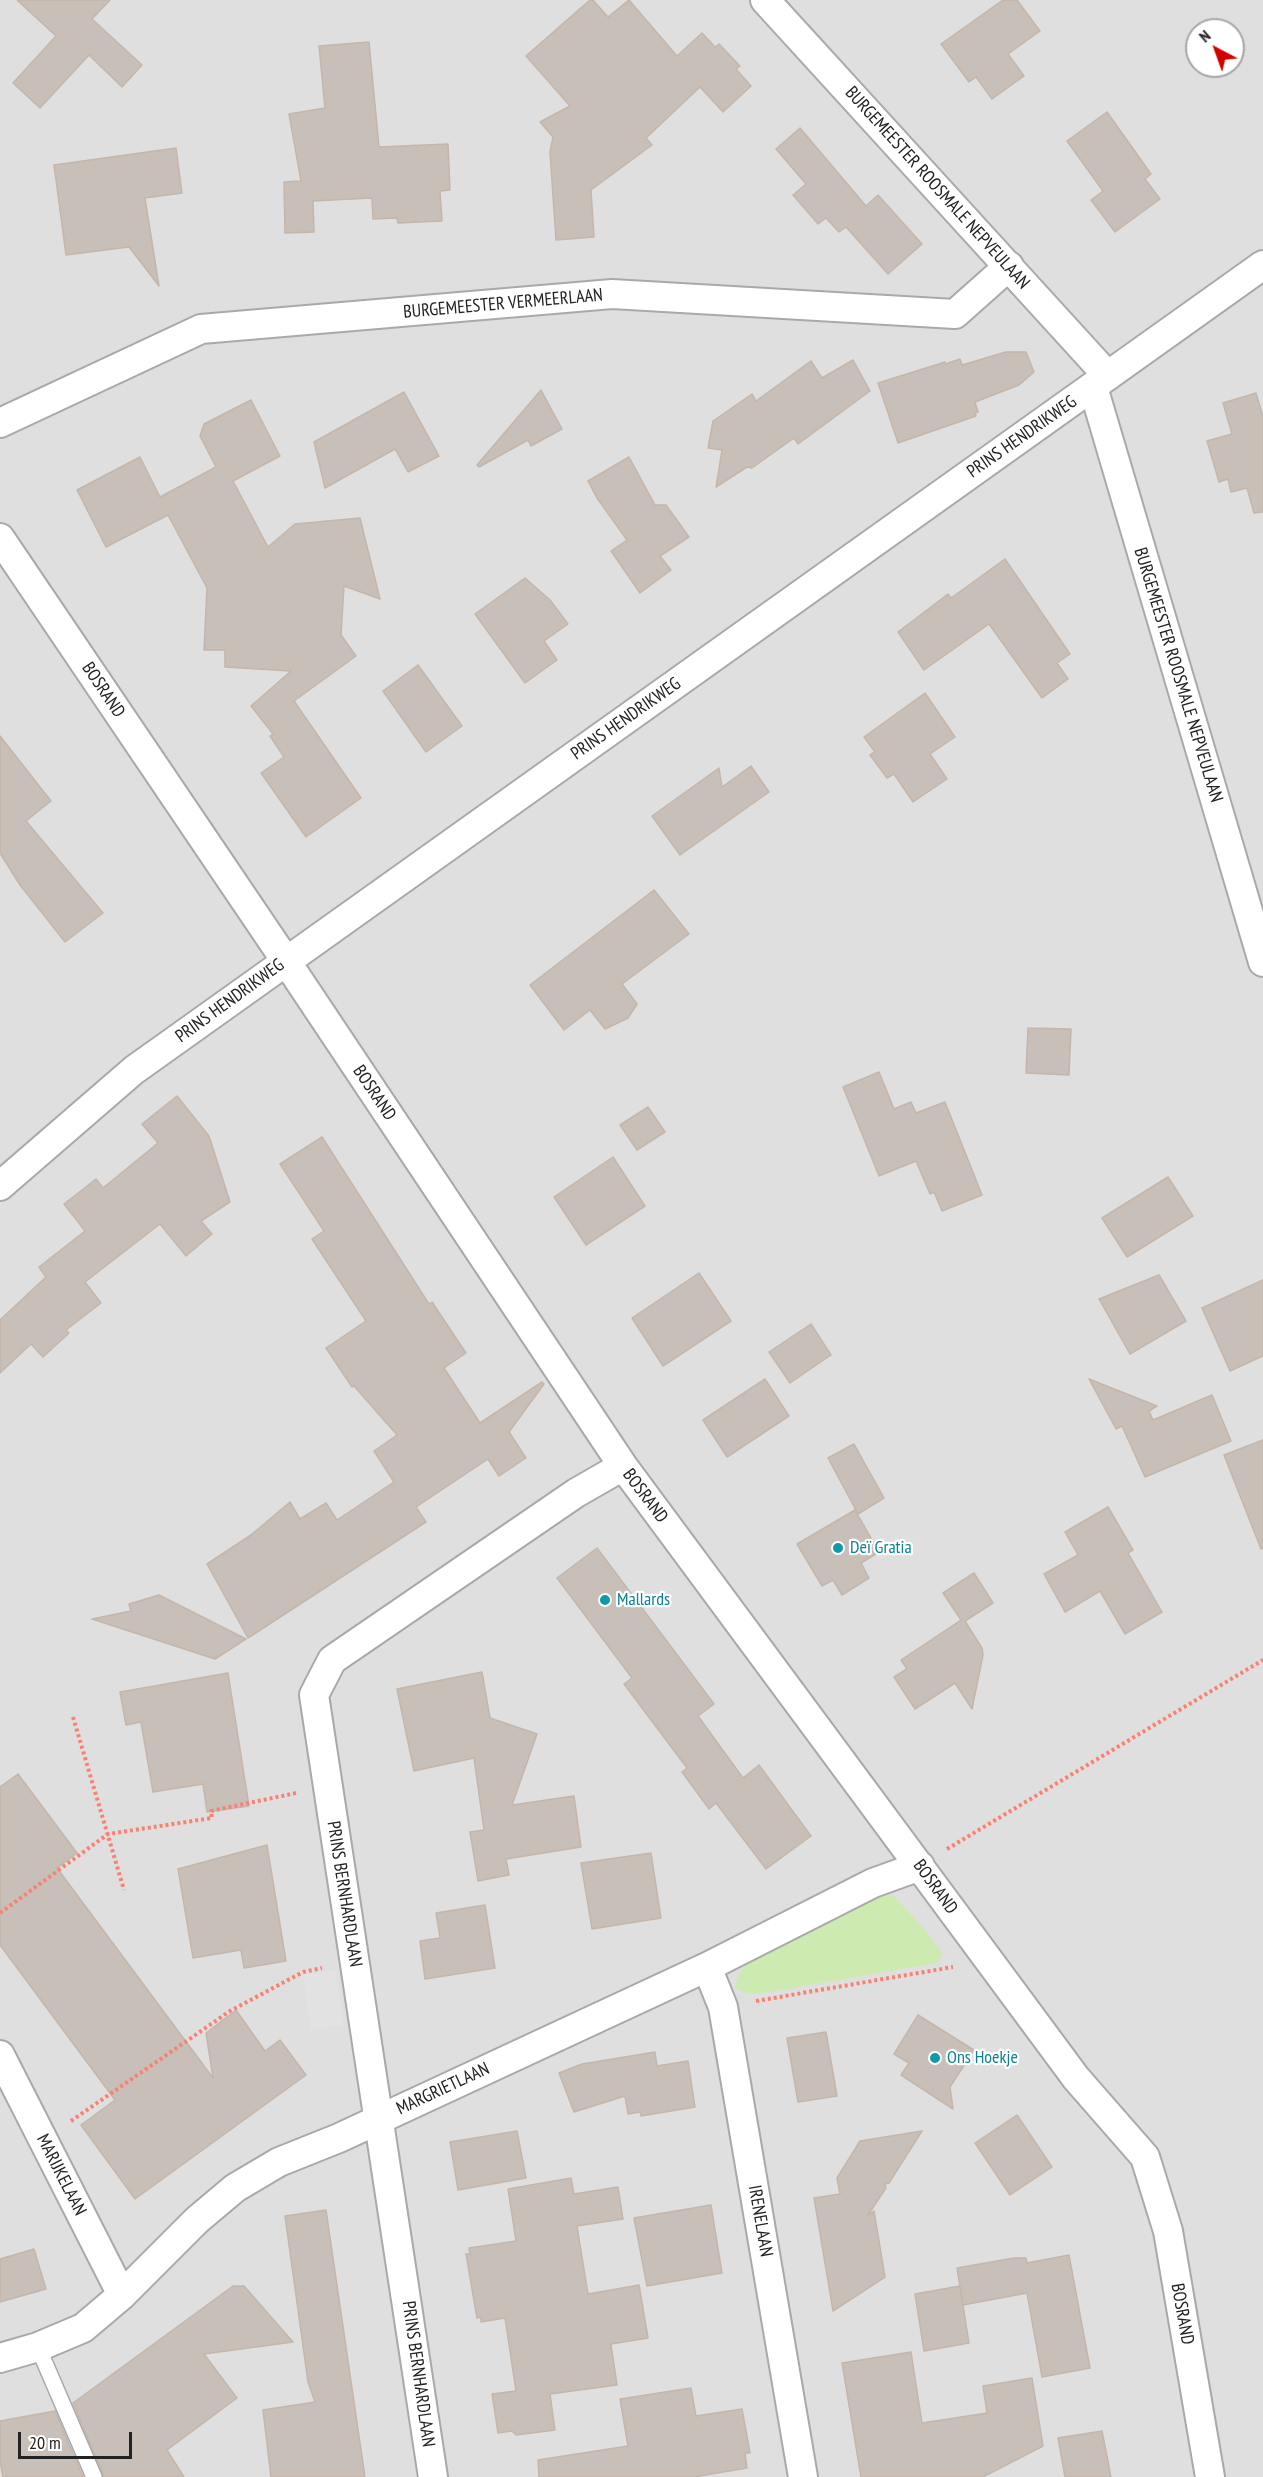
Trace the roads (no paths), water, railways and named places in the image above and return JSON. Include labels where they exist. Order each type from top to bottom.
[{"type":"street","name":"BURGEMEESTER ROOSMALE NEPVEULAAN","points":[[765,0],[1009,266],[1100,382],[1263,962]]},
{"type":"street","name":"PRINS HENDRIKWEG","points":[[0,1186],[134,1070],[1263,265]]},
{"type":"street","name":"BURGEMEESTER VERMEERLAAN","points":[[0,423],[201,329],[612,294],[955,314],[1009,266]]},
{"type":"street","name":"BOSRAND","points":[[0,538],[623,1466],[1076,2078],[1145,2157],[1168,2231],[1210,2477]]},
{"type":"street","name":"PRINS BERNHARDLAAN","points":[[433,2477],[314,1695],[332,1659],[576,1492],[623,1466]]},
{"type":"street","name":"MARGRIETLAAN","points":[[0,2358],[38,2347],[83,2328],[122,2295],[197,2220],[235,2188],[279,2162],[339,2138],[707,1967],[873,1883],[920,1866]]},
{"type":"street","name":"IRENELAAN","points":[[707,1967],[723,2007],[803,2477]]},
{"type":"street","name":"MARIJKELAAN","points":[[0,2055],[122,2295]]},
{"type":"lane","points":[[38,2347],[94,2477]]},
{"type":"place","name":"Deï Gratia","points":[[838,1548]]},
{"type":"place","name":"Mallards","points":[[605,1600]]},
{"type":"place","name":"Ons Hoekje","points":[[935,2058]]}]
